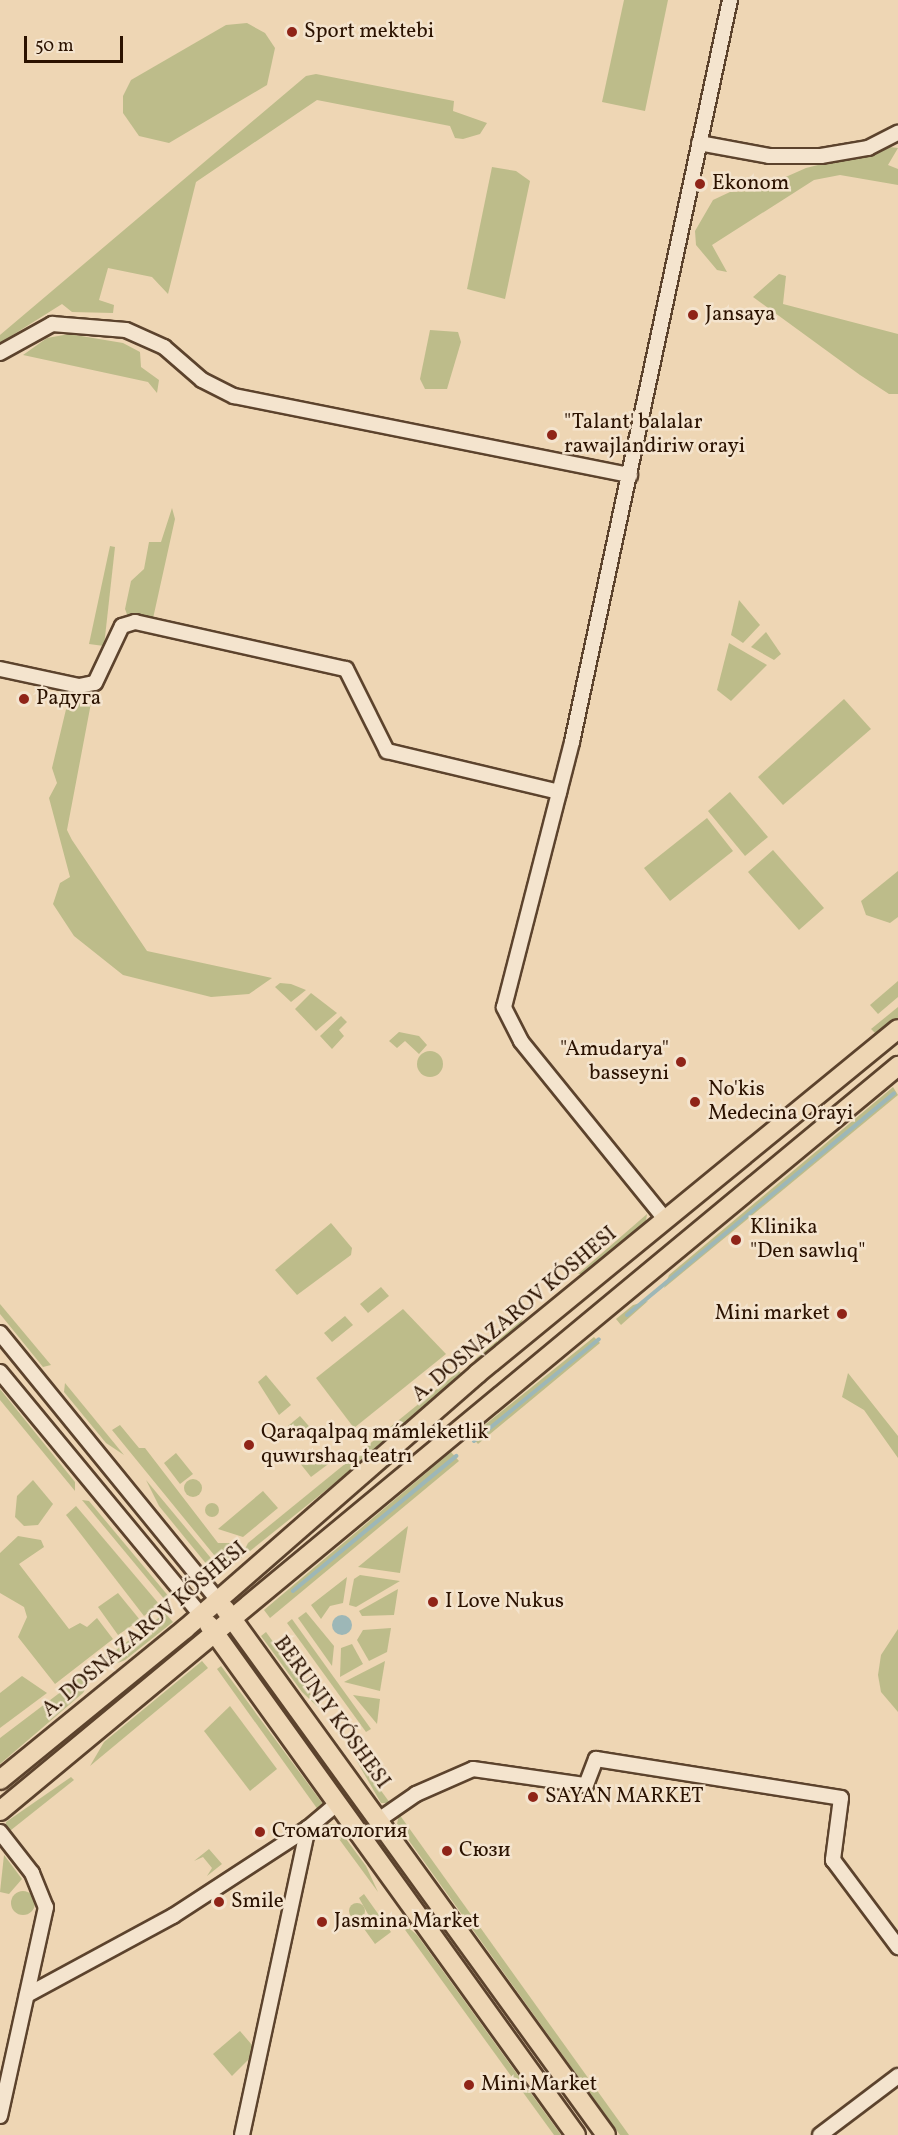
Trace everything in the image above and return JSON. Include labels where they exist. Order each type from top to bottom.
[{"type":"main road","name":"A. DOSNAZAROV KÓSHESI","points":[[0,1780],[177,1636],[665,1219],[898,1029]]},
{"type":"main road","points":[[0,1811],[898,1066]]},
{"type":"main road","points":[[247,1575],[250,1587],[263,1591]]},
{"type":"main road","name":"BERUNIY KÓSHESI","points":[[218,1600],[380,1819],[606,2135]]},
{"type":"main road","points":[[201,1615],[576,2135]]},
{"type":"main road","points":[[177,1636],[190,1641],[191,1653]]},
{"type":"main road","points":[[233,1659],[238,1649],[252,1644]]},
{"type":"street","points":[[665,1219],[521,1041],[504,1007],[559,792],[630,475],[730,0]]},
{"type":"street","points":[[699,143],[769,156],[820,156],[868,148],[898,133]]},
{"type":"street","points":[[0,353],[52,324],[126,330],[164,347],[202,380],[234,396],[630,475]]},
{"type":"street","points":[[0,669],[79,686],[95,683],[122,626],[135,622],[346,669],[387,751],[559,792]]},
{"type":"street","name":"BERUNIY KÓSHESI","points":[[0,1333],[218,1600]]},
{"type":"street","points":[[0,1372],[201,1615]]},
{"type":"street","points":[[173,1582],[187,1580],[192,1567]]},
{"type":"street","points":[[380,1819],[416,1794],[473,1769],[586,1785],[596,1759],[841,1798],[833,1860],[898,1947]]},
{"type":"street","points":[[27,1995],[173,1916],[309,1828],[337,1804]]},
{"type":"street","points":[[242,2135],[309,1828]]},
{"type":"street","points":[[0,1832],[32,1873],[46,1907],[0,2116]]},
{"type":"street","points":[[820,2135],[898,2076]]},
{"type":"shaded area","points":[[624,0],[668,0],[645,111],[602,102]]},
{"type":"shaded area","points":[[247,23],[265,33],[275,48],[267,85],[169,143],[139,136],[123,113],[123,96],[131,80],[226,25]]},
{"type":"shaded area","points":[[316,74],[454,101],[453,111],[487,123],[480,134],[463,139],[455,138],[450,126],[317,100],[196,182],[168,294],[152,277],[108,268],[99,300],[114,305],[113,313],[72,312],[62,304],[0,343],[0,335],[306,76]]},
{"type":"shaded area","points":[[890,147],[898,148],[888,165],[898,169],[898,185],[840,175],[814,180],[712,245],[727,272],[717,270],[696,245],[695,231],[713,200],[730,192],[754,191],[806,168]]},
{"type":"shaded area","points":[[492,167],[516,171],[530,181],[505,299],[467,289]]},
{"type":"shaded area","points":[[779,274],[786,276],[783,304],[898,334],[898,394],[889,394],[860,375],[753,297]]},
{"type":"shaded area","points":[[430,330],[458,332],[461,342],[447,389],[425,389],[420,379]]},
{"type":"shaded area","points":[[69,334],[123,343],[140,352],[141,367],[159,380],[157,393],[148,382],[23,355],[47,338]]},
{"type":"shaded area","points":[[172,508],[175,519],[152,623],[129,620],[125,609],[131,581],[144,569],[149,542],[161,542]]},
{"type":"shaded area","points":[[110,546],[115,547],[104,646],[89,644]]},
{"type":"shaded area","points":[[739,600],[760,625],[743,643],[731,635]]},
{"type":"shaded area","points":[[766,632],[781,654],[774,660],[751,647]]},
{"type":"shaded area","points":[[729,643],[767,665],[731,701],[717,690]]},
{"type":"shaded area","points":[[844,699],[871,729],[783,805],[758,777]]},
{"type":"shaded area","points":[[68,701],[91,703],[67,830],[72,840],[147,951],[272,978],[249,994],[211,997],[123,975],[74,936],[53,904],[60,883],[70,877],[49,798],[57,783],[52,768]]},
{"type":"shaded area","points":[[730,792],[768,837],[745,856],[708,811]]},
{"type":"shaded area","points":[[707,818],[733,851],[670,901],[644,868]]},
{"type":"shaded area","points":[[773,850],[824,908],[799,930],[748,872]]},
{"type":"shaded area","points":[[898,871],[898,917],[890,923],[866,915],[861,901]]},
{"type":"shaded area","points":[[898,981],[898,997],[878,1014],[870,1005]]},
{"type":"shaded area","points":[[280,983],[291,984],[306,990],[291,1002],[275,987]]},
{"type":"shaded area","points":[[311,993],[337,1013],[316,1031],[295,1009]]},
{"type":"shaded area","points":[[898,1007],[898,1019],[875,1033],[871,1029]]},
{"type":"shaded area","points":[[341,1016],[347,1022],[339,1030],[344,1036],[332,1049],[320,1036]]},
{"type":"shaded area","points":[[399,1032],[419,1036],[427,1045],[419,1054],[405,1041],[397,1048],[389,1041]]},
{"type":"shaded area","points":[[430,1051],[439,1055],[443,1064],[439,1073],[430,1077],[421,1073],[417,1064],[421,1055]]},
{"type":"shaded area","points":[[893,1087],[898,1095],[664,1288],[669,1275]]},
{"type":"shaded area","points":[[647,1214],[645,1227],[588,1274],[578,1274]]},
{"type":"shaded area","points":[[331,1223],[352,1248],[351,1255],[297,1295],[275,1270]]},
{"type":"shaded area","points":[[381,1287],[389,1296],[368,1313],[360,1304]]},
{"type":"shaded area","points":[[648,1301],[621,1325],[616,1319],[633,1305]]},
{"type":"shaded area","points":[[0,1304],[51,1365],[43,1367],[0,1314]]},
{"type":"shaded area","points":[[403,1309],[446,1354],[354,1428],[316,1378]]},
{"type":"shaded area","points":[[345,1316],[353,1325],[332,1342],[324,1333]]},
{"type":"shaded area","points":[[523,1319],[514,1338],[480,1364],[474,1360]]},
{"type":"shaded area","points":[[594,1337],[600,1343],[478,1444],[471,1436]]},
{"type":"shaded area","points":[[459,1371],[466,1378],[240,1559],[248,1543]]},
{"type":"shaded area","points":[[848,1373],[898,1436],[898,1458],[864,1410],[842,1397]]},
{"type":"shaded area","points":[[266,1375],[291,1405],[279,1415],[258,1382]]},
{"type":"shaded area","points":[[65,1383],[124,1455],[106,1443],[64,1392]]},
{"type":"shaded area","points":[[0,1389],[75,1482],[75,1491],[0,1400]]},
{"type":"shaded area","points":[[300,1416],[321,1440],[299,1439],[288,1426]]},
{"type":"shaded area","points":[[120,1425],[139,1448],[145,1448],[218,1543],[240,1543],[232,1557],[219,1561],[112,1430]]},
{"type":"shaded area","points":[[451,1452],[459,1461],[270,1618],[264,1610]]},
{"type":"shaded area","points":[[176,1453],[193,1474],[180,1484],[164,1463]]},
{"type":"shaded area","points":[[307,1454],[335,1459],[311,1477],[299,1462]]},
{"type":"shaded area","points":[[193,1479],[199,1482],[202,1488],[199,1494],[193,1497],[187,1494],[184,1488],[187,1482]]},
{"type":"shaded area","points":[[33,1480],[53,1504],[38,1525],[24,1526],[15,1517],[17,1496]]},
{"type":"shaded area","points":[[146,1480],[215,1563],[208,1566],[159,1506]]},
{"type":"shaded area","points":[[263,1491],[278,1508],[243,1537],[218,1529]]},
{"type":"shaded area","points":[[82,1500],[89,1501],[170,1598],[165,1600]]},
{"type":"shaded area","points":[[209,1503],[215,1503],[219,1510],[215,1517],[209,1517],[205,1513],[205,1507]]},
{"type":"shaded area","points":[[76,1506],[159,1604],[144,1616],[66,1515]]},
{"type":"shaded area","points":[[408,1526],[400,1573],[358,1567]]},
{"type":"shaded area","points":[[18,1536],[41,1540],[44,1547],[19,1564],[69,1629],[80,1623],[87,1627],[97,1618],[113,1639],[55,1684],[18,1637],[27,1617],[24,1607],[0,1593],[0,1553]]},
{"type":"shaded area","points":[[360,1575],[400,1581],[356,1607],[349,1605],[354,1579]]},
{"type":"shaded area","points":[[347,1577],[343,1603],[330,1606],[321,1619],[311,1605]]},
{"type":"shaded area","points":[[398,1589],[394,1615],[362,1616],[359,1611]]},
{"type":"shaded area","points":[[118,1593],[140,1620],[118,1635],[98,1607]]},
{"type":"shaded area","points":[[306,1612],[334,1646],[332,1666],[298,1618]]},
{"type":"shaded area","points":[[165,1613],[173,1622],[125,1660],[94,1673],[83,1693],[0,1764],[0,1738]]},
{"type":"shaded area","points":[[292,1619],[371,1729],[366,1732],[287,1623]]},
{"type":"shaded area","points":[[391,1628],[387,1652],[369,1661],[357,1640],[363,1630]]},
{"type":"shaded area","points":[[898,1629],[898,1712],[881,1692],[878,1675],[881,1655]]},
{"type":"shaded area","points":[[266,1632],[325,1714],[302,1692],[261,1636]]},
{"type":"shaded area","points":[[352,1644],[363,1664],[340,1677],[341,1648]]},
{"type":"shaded area","points":[[202,1661],[208,1668],[90,1766],[104,1742]]},
{"type":"shaded area","points":[[385,1661],[380,1691],[344,1682]]},
{"type":"shaded area","points":[[221,1666],[323,1804],[321,1814],[217,1669]]},
{"type":"shaded area","points":[[22,1676],[47,1693],[0,1728],[0,1693]]},
{"type":"shaded area","points":[[353,1695],[380,1699],[377,1724]]},
{"type":"shaded area","points":[[230,1706],[277,1769],[250,1791],[204,1731]]},
{"type":"shaded area","points":[[345,1741],[390,1803],[381,1803]]},
{"type":"shaded area","points":[[71,1777],[74,1780],[6,1834],[6,1822]]},
{"type":"shaded area","points":[[399,1814],[629,2135],[620,2135],[397,1824]]},
{"type":"shaded area","points":[[328,1824],[335,1824],[366,1866],[378,1892]]},
{"type":"shaded area","points":[[209,1849],[222,1864],[207,1876],[212,1868],[203,1857],[194,1861]]},
{"type":"shaded area","points":[[4,1855],[22,1879],[9,1894],[0,1892]]},
{"type":"shaded area","points":[[23,1891],[28,1892],[34,1898],[34,1908],[28,1914],[23,1915],[18,1914],[12,1908],[11,1903],[12,1898],[18,1892]]},
{"type":"shaded area","points":[[364,1894],[391,1932],[375,1944],[362,1926],[369,1916],[359,1898]]},
{"type":"shaded area","points":[[357,1903],[363,1905],[365,1911],[363,1917],[357,1919],[351,1917],[349,1911],[351,1905]]},
{"type":"shaded area","points":[[395,1916],[417,1935],[561,2135],[554,2135]]},
{"type":"shaded area","points":[[240,2031],[252,2045],[249,2059],[232,2076],[213,2054]]},
{"type":"water","points":[[342,1615],[349,1618],[352,1625],[349,1632],[342,1635],[335,1632],[332,1625],[335,1618]]},
{"type":"waterway","points":[[627,1315],[894,1093]]},
{"type":"waterway","points":[[474,1441],[599,1339]]},
{"type":"waterway","points":[[293,1591],[456,1456]]},
{"type":"place","name":"Sport mektebi","points":[[292,32]]},
{"type":"place","name":"Ekonom","points":[[700,184]]},
{"type":"place","name":"Jansaya","points":[[693,315]]},
{"type":"place","name":"\"Talant' balalar rawajlandiriw orayi","points":[[552,435]]},
{"type":"place","name":"Радуга","points":[[24,699]]},
{"type":"place","name":"\"Amudarya\" basseyni","points":[[681,1062]]},
{"type":"place","name":"No'kis Medecina Orayi","points":[[695,1102]]},
{"type":"place","name":"Klinika \"Den sawlıq\"","points":[[736,1240]]},
{"type":"place","name":"Mini market","points":[[842,1314]]},
{"type":"place","name":"Qaraqalpaq mámleketlik quwırshaq teatrı","points":[[249,1445]]},
{"type":"place","name":"I Love Nukus","points":[[433,1602]]},
{"type":"place","name":"SAYAN MARKET","points":[[533,1797]]},
{"type":"place","name":"Стоматология","points":[[260,1832]]},
{"type":"place","name":"Сюзи","points":[[447,1851]]},
{"type":"place","name":"Smile","points":[[219,1902]]},
{"type":"place","name":"Jasmina Market","points":[[322,1922]]},
{"type":"place","name":"Mini Market","points":[[469,2085]]}]
